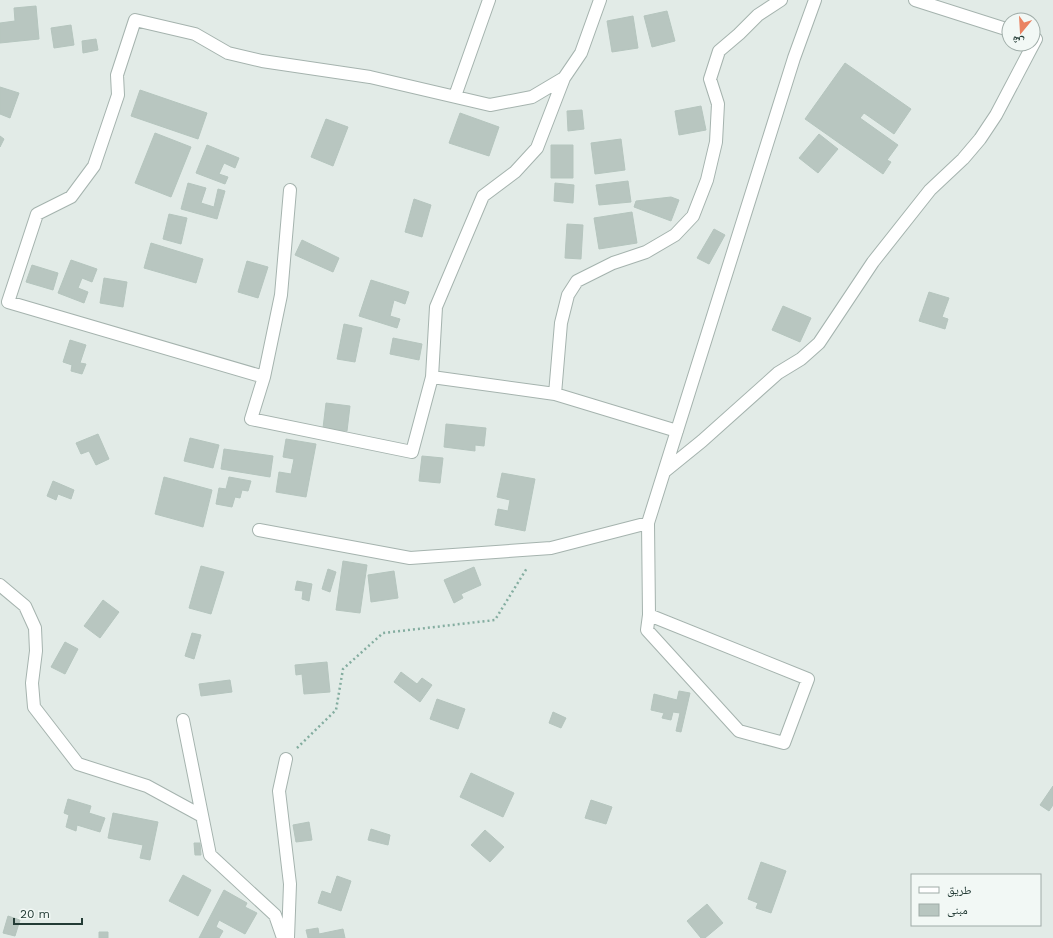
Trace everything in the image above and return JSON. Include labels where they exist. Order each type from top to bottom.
[{"type":"street","points":[[455,96],[490,0]]},
{"type":"street","points":[[290,190],[281,295],[264,377],[251,419],[412,452],[432,377],[436,307],[482,196],[515,172],[537,148],[564,78],[581,53],[600,0]]},
{"type":"street","points":[[555,394],[561,323],[568,296],[577,281],[613,263],[646,252],[675,235],[693,216],[707,180],[716,142],[718,104],[710,79],[718,51],[739,34],[758,15],[781,0]]},
{"type":"street","points":[[649,615],[808,679],[784,743],[739,731],[647,630],[649,615],[648,523],[794,58],[815,0]]},
{"type":"street","points":[[915,0],[1001,27]]},
{"type":"street","points":[[264,377],[8,302],[37,214],[71,197],[94,166],[118,95],[118,75],[136,20],[195,34],[228,53],[262,61],[370,77],[490,105],[532,97],[564,78]]},
{"type":"street","points":[[665,471],[702,441],[778,373],[801,359],[819,343],[873,262],[930,190],[963,159],[980,139],[996,115],[1029,52]]},
{"type":"street","points":[[432,377],[555,394],[677,431]]},
{"type":"street","points":[[258,530],[410,558],[551,548],[648,523]]},
{"type":"street","points":[[0,584],[26,606],[35,628],[36,651],[32,683],[34,706],[78,764],[147,786],[202,816]]},
{"type":"street","points":[[183,720],[210,855],[275,915],[284,938]]},
{"type":"street","points":[[286,759],[279,791],[290,884],[288,938]]},
{"type":"path","points":[[286,759],[336,710],[343,669],[383,633],[495,620],[539,549]]},
{"type":"building","points":[[36,6],[39,39],[0,43],[0,23],[15,21],[14,8]]},
{"type":"building","points":[[667,11],[675,41],[652,47],[644,16]]},
{"type":"building","points":[[633,16],[638,48],[612,52],[607,21]]},
{"type":"building","points":[[71,25],[74,45],[54,48],[51,28]]},
{"type":"building","points":[[96,39],[98,50],[83,53],[82,41]]},
{"type":"building","points":[[845,63],[911,109],[894,134],[864,113],[860,118],[898,145],[887,160],[891,162],[883,174],[805,119]]},
{"type":"building","points":[[0,87],[19,93],[10,118],[0,114]]},
{"type":"building","points":[[140,90],[207,113],[198,139],[131,116]]},
{"type":"building","points":[[701,106],[706,130],[679,135],[675,111]]},
{"type":"building","points":[[582,110],[584,129],[568,131],[567,111]]},
{"type":"building","points":[[460,113],[499,127],[489,156],[449,143]]},
{"type":"building","points":[[326,119],[348,127],[333,166],[311,157]]},
{"type":"building","points":[[155,133],[191,147],[171,197],[135,183]]},
{"type":"building","points":[[819,134],[838,149],[818,173],[799,158]]},
{"type":"building","points":[[0,136],[4,139],[0,147]]},
{"type":"building","points":[[621,139],[625,170],[595,174],[591,143]]},
{"type":"building","points":[[207,145],[239,158],[235,168],[224,163],[219,174],[228,177],[225,184],[196,173]]},
{"type":"building","points":[[551,145],[573,145],[573,178],[551,178]]},
{"type":"building","points":[[628,181],[631,202],[599,205],[596,185]]},
{"type":"building","points":[[188,183],[206,188],[201,203],[214,207],[218,189],[225,191],[217,219],[181,209]]},
{"type":"building","points":[[555,183],[574,185],[573,203],[554,201]]},
{"type":"building","points":[[671,197],[679,200],[671,221],[634,207],[636,201]]},
{"type":"building","points":[[414,199],[431,205],[422,237],[405,232]]},
{"type":"building","points":[[632,212],[637,243],[599,249],[594,218]]},
{"type":"building","points":[[169,214],[187,218],[181,244],[163,239]]},
{"type":"building","points":[[567,224],[583,225],[581,259],[565,258]]},
{"type":"building","points":[[714,229],[725,235],[709,264],[697,258]]},
{"type":"building","points":[[302,240],[339,258],[333,272],[295,255]]},
{"type":"building","points":[[151,243],[203,259],[196,283],[144,268]]},
{"type":"building","points":[[71,260],[97,269],[92,282],[82,278],[78,288],[88,292],[84,303],[58,293]]},
{"type":"building","points":[[247,261],[268,267],[258,298],[238,292]]},
{"type":"building","points":[[32,265],[58,273],[53,290],[26,282]]},
{"type":"building","points":[[104,278],[127,282],[123,307],[100,303]]},
{"type":"building","points":[[371,280],[409,292],[405,304],[394,300],[390,316],[400,319],[397,328],[359,316]]},
{"type":"building","points":[[929,292],[949,298],[942,317],[948,319],[945,329],[919,321]]},
{"type":"building","points":[[783,306],[811,318],[800,342],[772,330]]},
{"type":"building","points":[[344,324],[362,328],[355,362],[337,359]]},
{"type":"building","points":[[393,338],[422,344],[419,360],[390,354]]},
{"type":"building","points":[[70,340],[86,345],[80,363],[86,364],[82,374],[71,371],[72,365],[63,362]]},
{"type":"building","points":[[326,403],[350,406],[347,431],[323,428]]},
{"type":"building","points":[[446,424],[486,428],[484,446],[475,445],[475,451],[444,447]]},
{"type":"building","points":[[98,434],[109,459],[96,465],[89,451],[81,454],[76,443]]},
{"type":"building","points":[[190,438],[219,445],[213,468],[184,461]]},
{"type":"building","points":[[286,439],[316,444],[306,497],[276,492],[279,472],[291,474],[294,459],[283,457]]},
{"type":"building","points":[[224,449],[273,456],[270,477],[221,469]]},
{"type":"building","points":[[422,456],[443,458],[440,483],[419,481]]},
{"type":"building","points":[[502,473],[535,479],[525,531],[495,525],[498,509],[508,511],[510,500],[497,497]]},
{"type":"building","points":[[164,477],[212,490],[203,527],[155,514]]},
{"type":"building","points":[[229,477],[251,481],[248,491],[242,490],[240,498],[235,497],[232,507],[216,504],[219,488],[226,489]]},
{"type":"building","points":[[53,481],[74,490],[71,499],[58,494],[56,500],[47,496]]},
{"type":"building","points":[[343,561],[367,565],[360,613],[336,610]]},
{"type":"building","points":[[201,566],[224,572],[211,614],[189,608]]},
{"type":"building","points":[[474,567],[481,585],[461,594],[463,598],[454,603],[444,580]]},
{"type":"building","points":[[328,569],[336,572],[330,592],[322,589]]},
{"type":"building","points":[[394,571],[398,598],[371,602],[368,575]]},
{"type":"building","points":[[297,581],[312,584],[309,601],[302,599],[303,591],[295,590]]},
{"type":"building","points":[[103,600],[119,612],[100,638],[84,626]]},
{"type":"building","points":[[192,633],[201,635],[194,659],[185,656]]},
{"type":"building","points":[[65,642],[78,649],[65,674],[51,667]]},
{"type":"building","points":[[327,662],[330,692],[304,694],[302,674],[296,675],[295,665]]},
{"type":"building","points":[[401,672],[417,684],[422,678],[432,685],[420,702],[394,682]]},
{"type":"building","points":[[230,680],[232,692],[201,696],[199,684]]},
{"type":"building","points":[[679,691],[690,693],[681,732],[676,731],[680,713],[673,712],[671,720],[662,718],[664,713],[651,710],[654,694],[677,700]]},
{"type":"building","points":[[437,699],[465,709],[458,729],[430,719]]},
{"type":"building","points":[[553,712],[566,718],[561,728],[549,723]]},
{"type":"building","points":[[471,773],[514,793],[503,817],[460,797]]},
{"type":"building","points":[[1053,786],[1053,805],[1049,811],[1040,805]]},
{"type":"building","points":[[68,799],[91,806],[89,813],[105,818],[100,832],[77,825],[76,831],[66,827],[69,815],[64,813]]},
{"type":"building","points":[[591,800],[612,807],[606,824],[585,818]]},
{"type":"building","points":[[113,813],[158,822],[150,860],[140,858],[143,845],[108,838]]},
{"type":"building","points":[[309,822],[312,840],[296,842],[293,825]]},
{"type":"building","points":[[371,829],[390,835],[388,845],[368,840]]},
{"type":"building","points":[[485,830],[504,847],[490,862],[471,845]]},
{"type":"building","points":[[194,843],[200,843],[201,855],[195,855]]},
{"type":"building","points":[[761,862],[786,871],[771,913],[756,908],[758,903],[748,899]]},
{"type":"building","points":[[183,875],[211,890],[198,916],[169,901]]},
{"type":"building","points":[[337,876],[351,881],[341,911],[318,903],[322,891],[331,894]]},
{"type":"building","points":[[224,890],[247,903],[245,907],[257,913],[245,934],[219,920],[216,927],[223,931],[219,938],[199,938]]},
{"type":"building","points":[[707,904],[723,923],[705,938],[701,938],[687,921]]},
{"type":"building","points":[[8,916],[20,920],[15,936],[3,933]]},
{"type":"building","points":[[318,928],[319,934],[343,929],[345,938],[308,938],[306,930]]},
{"type":"building","points":[[99,932],[108,932],[108,938],[99,938]]}]
